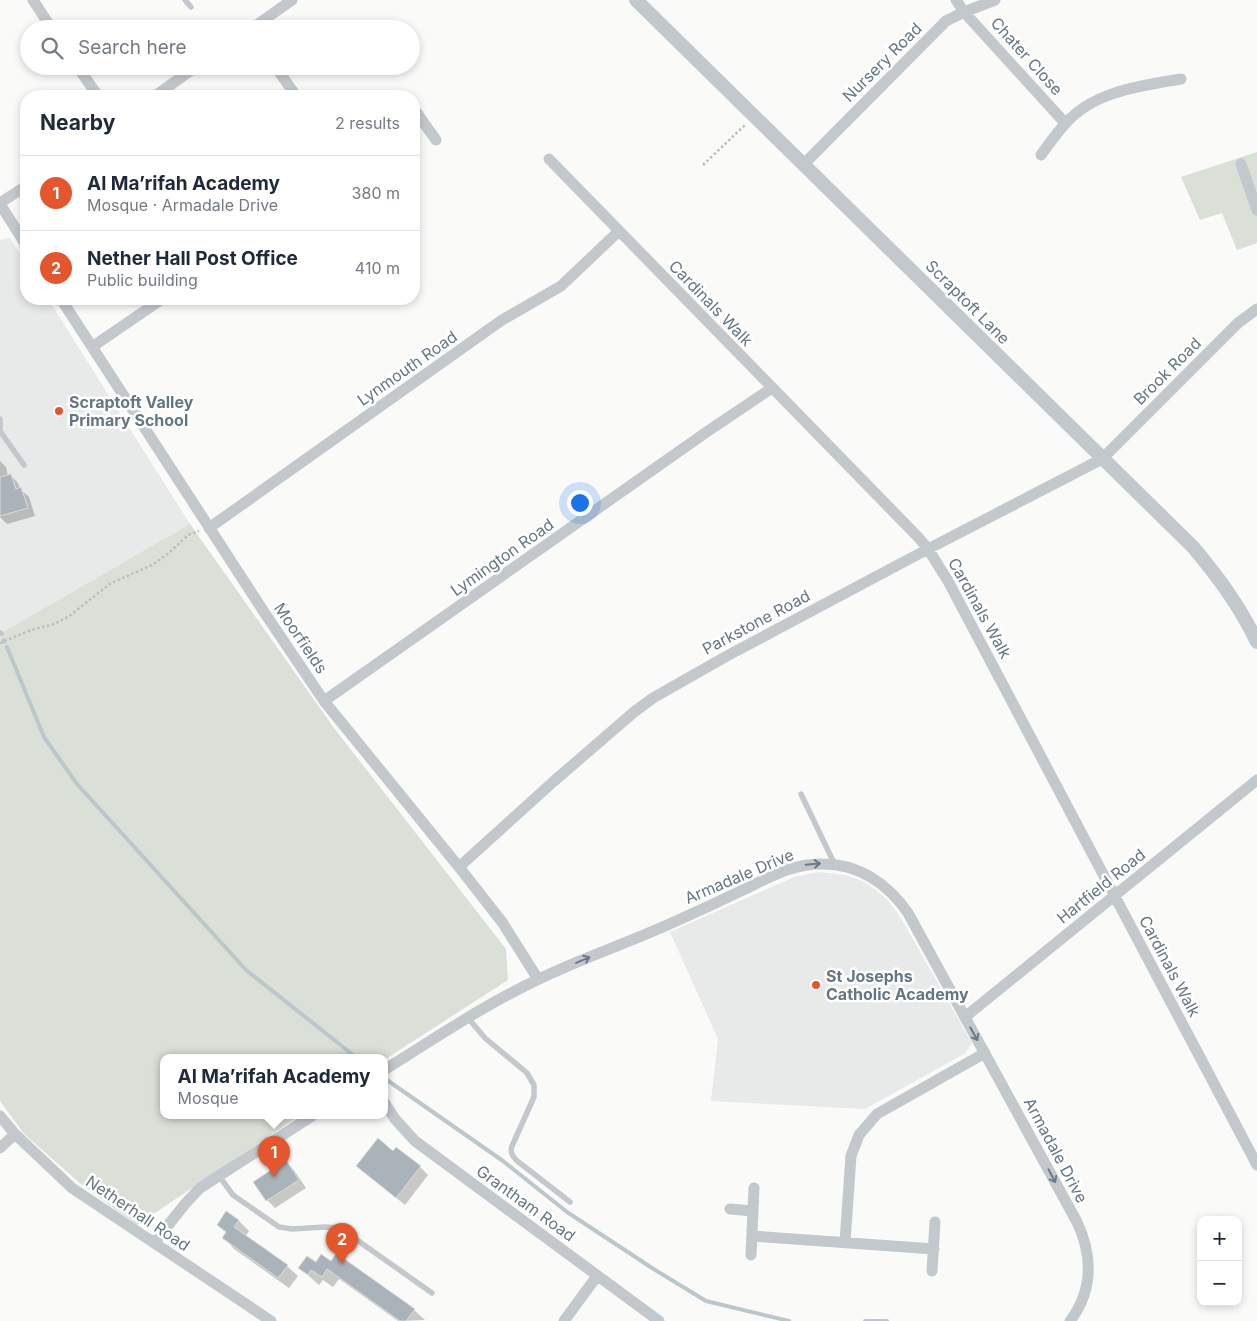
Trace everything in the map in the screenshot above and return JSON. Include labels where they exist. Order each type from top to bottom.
[{"type":"street","points":[[33,0],[46,20]]},
{"type":"street","points":[[260,20],[276,4],[292,0]]},
{"type":"street","name":"Scraptoft Lane","points":[[636,0],[1186,540],[1221,580],[1245,616],[1257,642]]},
{"type":"street","name":"Chater Close","points":[[956,0],[964,12],[1065,123]]},
{"type":"street","name":"Nursery Road","points":[[803,165],[946,21],[995,0]]},
{"type":"street","points":[[84,75],[94,90]]},
{"type":"street","points":[[163,90],[184,75]]},
{"type":"street","points":[[281,75],[292,90]]},
{"type":"street","points":[[1040,155],[1065,123],[1078,111],[1097,99],[1128,89],[1182,79]]},
{"type":"street","points":[[420,125],[436,140]]},
{"type":"street","name":"Cardinals Walk","points":[[549,158],[888,505],[928,549],[948,581],[1257,1165]]},
{"type":"street","points":[[1241,164],[1257,210]]},
{"type":"street","points":[[20,190],[0,204],[20,236]]},
{"type":"street","name":"Lynmouth Road","points":[[209,528],[502,320],[561,286],[619,231]]},
{"type":"street","name":"Moorfields","points":[[65,305],[209,528],[324,701],[460,867],[502,922],[538,979]]},
{"type":"street","points":[[92,347],[153,305]]},
{"type":"street","name":"Brook Road","points":[[1102,459],[1238,323],[1257,309]]},
{"type":"street","name":"Lymington Road","points":[[324,701],[772,388]]},
{"type":"street","name":"Parkstone Road","points":[[460,867],[553,782],[634,712],[653,698],[725,657],[1102,459]]},
{"type":"street","name":"Hartfield Road","points":[[965,1017],[1257,780]]},
{"type":"street","name":"Armadale Drive","points":[[388,1068],[468,1018],[538,979],[675,922],[782,872],[814,864],[854,869],[879,882],[900,901],[908,913],[1077,1222],[1087,1247],[1089,1273],[1081,1304],[1070,1321]]},
{"type":"street","points":[[845,1242],[851,1156],[864,1128],[885,1109],[985,1053]]},
{"type":"street","name":"Grantham Road","points":[[388,1108],[415,1141],[659,1321]]},
{"type":"street","name":"Netherhall Road","points":[[0,1116],[15,1134],[72,1188],[271,1321]]},
{"type":"street","points":[[154,1243],[200,1188],[307,1119]]},
{"type":"street","points":[[0,1148],[15,1134]]},
{"type":"street","points":[[751,1255],[754,1188]]},
{"type":"street","points":[[730,1209],[753,1211]]},
{"type":"street","points":[[932,1271],[935,1222]]},
{"type":"street","points":[[752,1236],[934,1249]]},
{"type":"street","points":[[564,1321],[597,1276]]},
{"type":"lane","points":[[185,0],[191,8]]},
{"type":"lane","points":[[0,419],[0,429],[24,465]]},
{"type":"lane","points":[[801,794],[834,865]]},
{"type":"lane","points":[[468,1018],[485,1038],[527,1073],[534,1085],[534,1096],[512,1146],[513,1156],[570,1202]]},
{"type":"lane","points":[[219,1176],[233,1195],[274,1225],[285,1229],[340,1228],[432,1293]]},
{"type":"path","points":[[703,165],[755,116]]},
{"type":"path","points":[[0,643],[31,630],[54,624],[68,617],[111,583],[152,565],[169,553],[188,535],[209,528]]},
{"type":"shaded area","points":[[1257,152],[1257,243],[1237,250],[1222,213],[1200,220],[1181,177]]},
{"type":"shaded area","name":"Scraptoft Valley Primary School","points":[[10,238],[20,254],[20,305],[52,305],[190,524],[2,634],[0,632],[0,240]]},
{"type":"shaded area","points":[[190,524],[334,728],[506,949],[508,980],[388,1057],[388,1054],[160,1054],[160,1119],[295,1119],[137,1225],[82,1185],[24,1134],[0,1101],[0,634]]},
{"type":"shaded area","name":"St Josephs Catholic Academy","points":[[819,872],[845,875],[857,879],[868,884],[888,900],[902,920],[972,1043],[966,1053],[865,1109],[711,1101],[718,1039],[670,932],[794,877]]},
{"type":"building","points":[[11,474],[16,489],[21,487],[28,508],[0,516],[0,477]]},
{"type":"building","points":[[378,1138],[393,1151],[396,1147],[421,1166],[396,1198],[356,1166]]},
{"type":"building","points":[[286,1160],[299,1180],[266,1201],[253,1182]]},
{"type":"building","points":[[226,1211],[239,1220],[234,1227],[288,1265],[278,1278],[222,1238],[226,1232],[217,1225]]},
{"type":"building","points":[[336,1253],[415,1309],[406,1321],[400,1321],[327,1269],[322,1277],[311,1270],[308,1275],[298,1268],[307,1256],[316,1262],[321,1254],[331,1261]]},
{"type":"waterway","points":[[7,647],[44,737],[77,784],[246,970],[352,1054]]},
{"type":"waterway","points":[[388,1081],[503,1161],[567,1212],[706,1301],[789,1321]]},
{"type":"waterway","points":[[865,1321],[887,1321]]},
{"type":"place","name":"Scraptoft Valley Primary School","points":[[59,411]]},
{"type":"place","name":"St Josephs Catholic Academy","points":[[816,985]]},
{"type":"place","name":"Al Ma’rifah Academy","points":[[274,1177]]},
{"type":"place","name":"Nether Hall Post Office","points":[[342,1264]]}]
